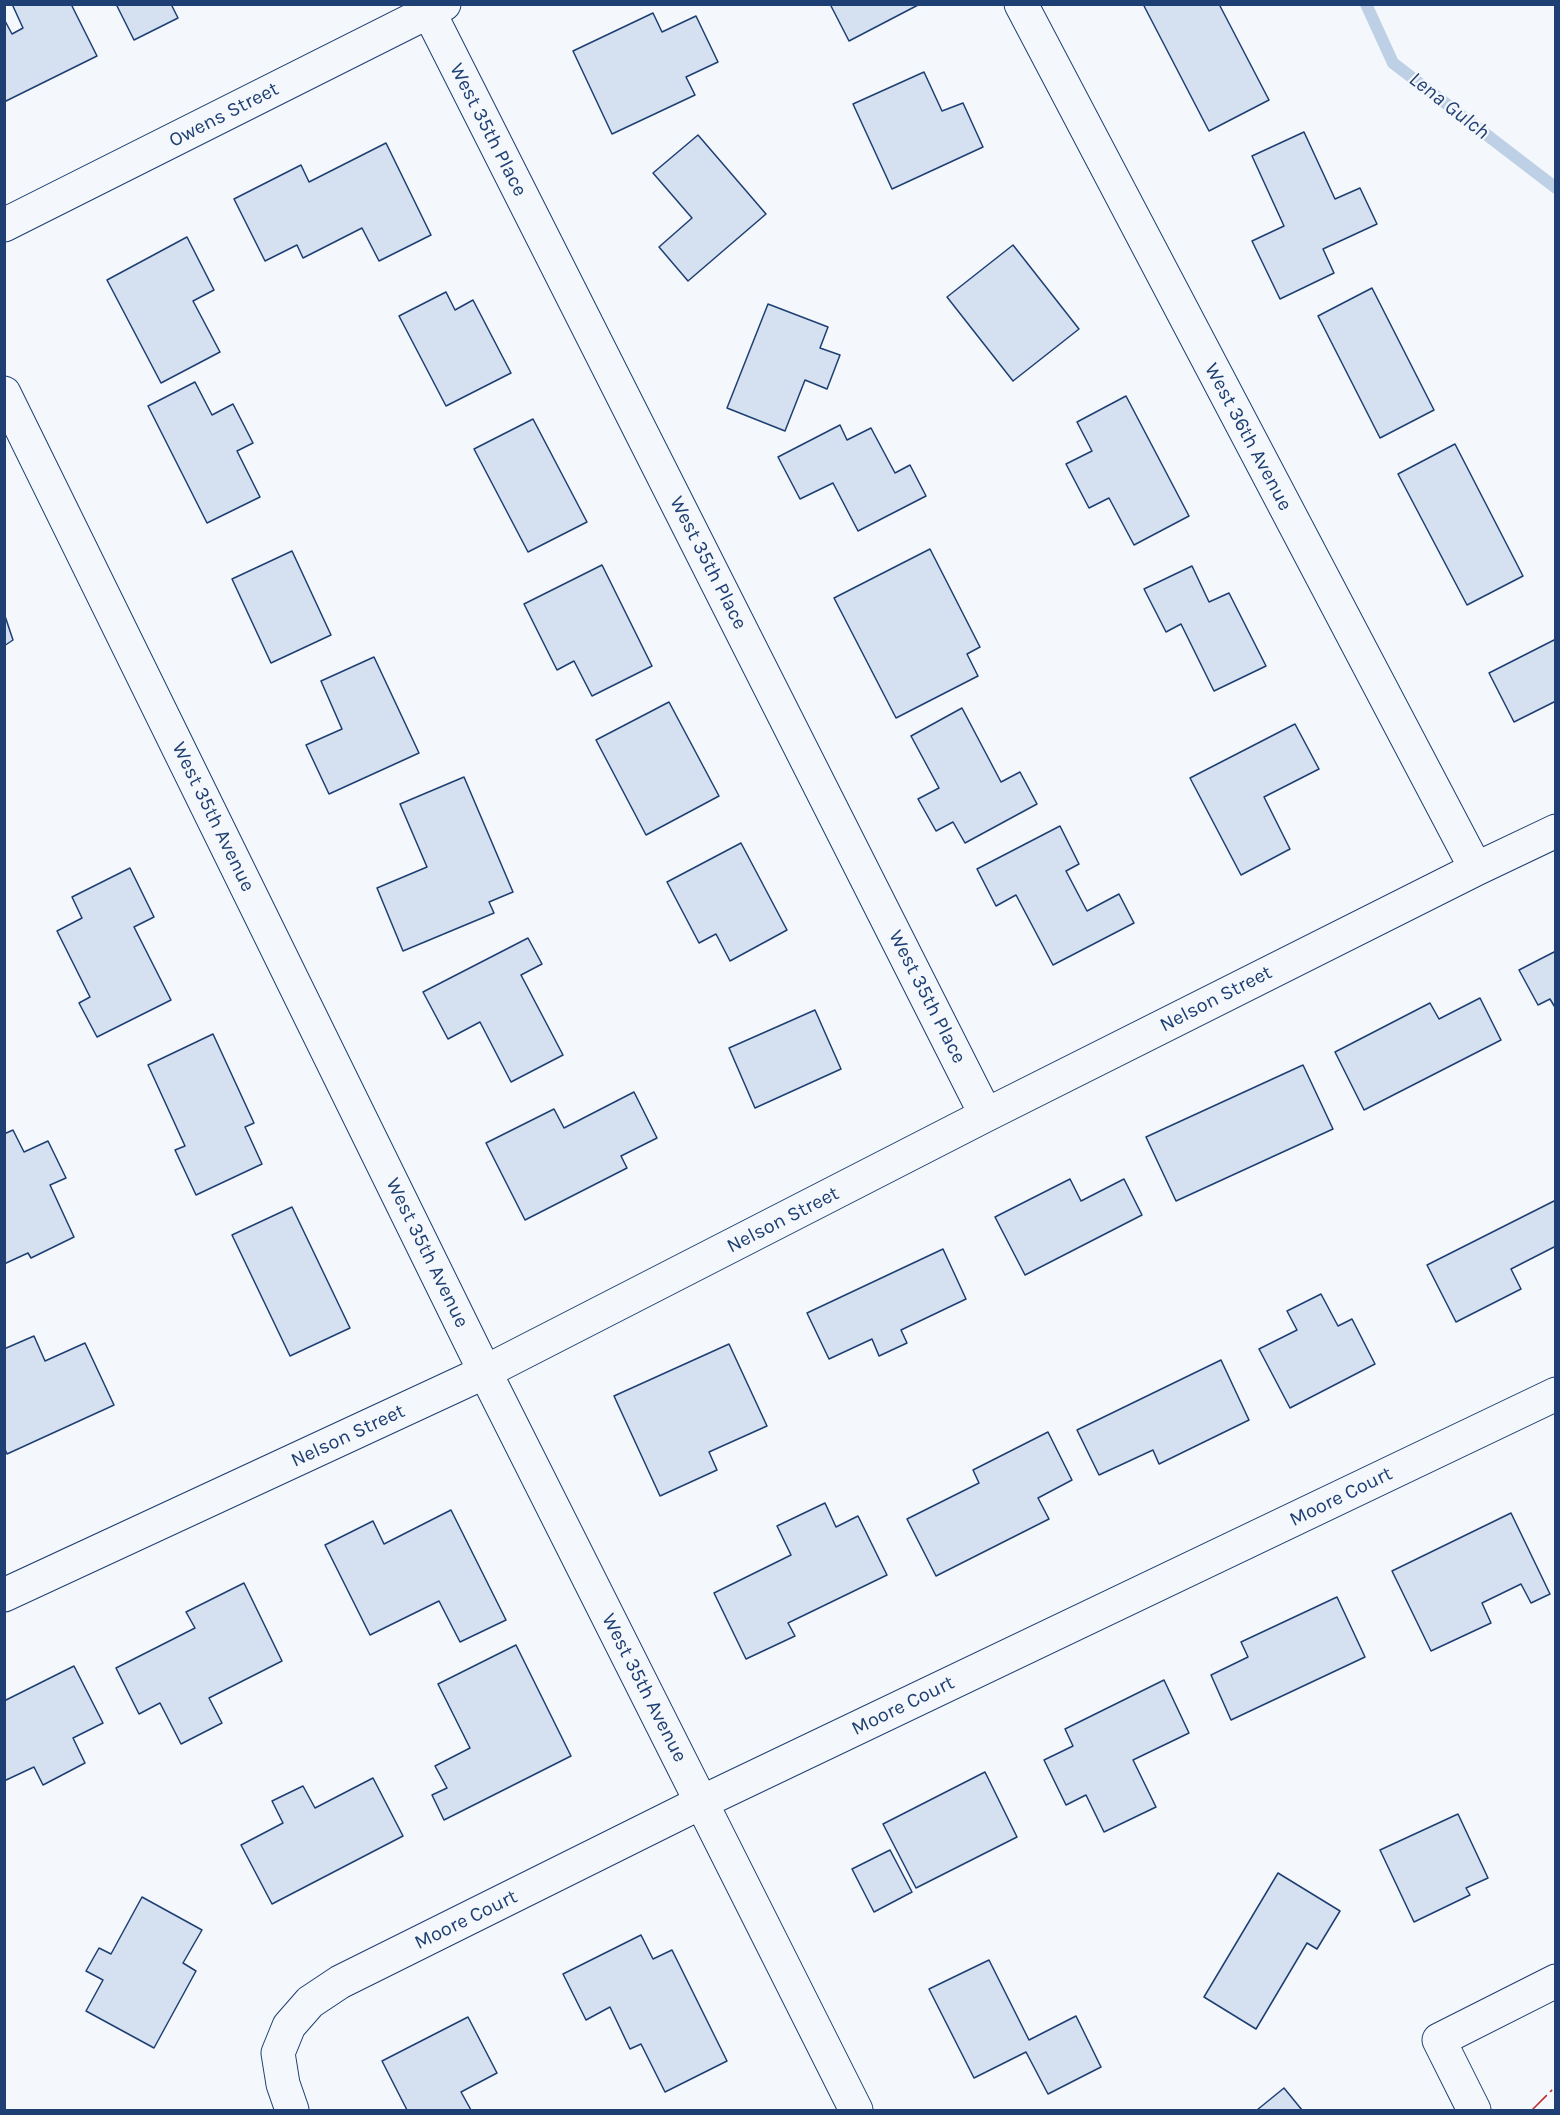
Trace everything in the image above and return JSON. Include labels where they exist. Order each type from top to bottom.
[{"type":"street","name":"West 36th Avenue","points":[[1021,4],[1476,869]]},
{"type":"street","name":"Owens Street","points":[[4,225],[436,8]]},
{"type":"street","name":"West 35th Place","points":[[436,8],[986,1115]]},
{"type":"street","name":"West 35th Avenue","points":[[4,393],[485,1372],[856,2110]]},
{"type":"street","name":"Nelson Street","points":[[4,1595],[485,1372],[986,1115],[1556,831]]},
{"type":"street","name":"Moore Court","points":[[292,2110],[283,2084],[278,2053],[289,2026],[310,2002],[340,1983],[702,1802],[1556,1394]]},
{"type":"street","points":[[1474,2110],[1438,2040],[1556,1981]]},
{"type":"building","points":[[12,4],[71,4],[97,56],[4,102],[4,19],[12,34],[23,28]]},
{"type":"building","points":[[116,4],[171,4],[178,18],[134,40]]},
{"type":"building","points":[[830,4],[920,4],[849,41]]},
{"type":"building","points":[[1143,4],[1219,4],[1269,100],[1209,131]]},
{"type":"building","points":[[653,13],[662,32],[696,16],[718,62],[686,77],[695,95],[612,134],[573,51]]},
{"type":"building","points":[[924,72],[942,111],[963,103],[983,147],[892,189],[853,104]]},
{"type":"building","points":[[1304,132],[1335,199],[1360,188],[1377,224],[1323,249],[1334,273],[1280,299],[1252,241],[1284,226],[1252,156]]},
{"type":"building","points":[[698,135],[766,214],[688,281],[659,247],[692,218],[653,173]]},
{"type":"building","points":[[386,143],[431,235],[379,261],[362,228],[303,258],[297,245],[265,261],[234,199],[301,165],[309,182]]},
{"type":"building","points":[[187,237],[214,290],[193,301],[220,352],[161,383],[107,280]]},
{"type":"building","points":[[1013,245],[1079,329],[1013,381],[947,297]]},
{"type":"building","points":[[1372,288],[1434,410],[1380,438],[1318,316]]},
{"type":"building","points":[[446,292],[455,310],[473,300],[511,373],[446,406],[399,316]]},
{"type":"building","points":[[768,304],[828,327],[820,348],[840,355],[827,389],[805,380],[785,431],[727,408]]},
{"type":"building","points":[[195,382],[212,415],[233,404],[253,443],[237,451],[260,497],[207,523],[148,406]]},
{"type":"building","points":[[1126,396],[1189,516],[1134,545],[1109,498],[1089,508],[1066,464],[1092,451],[1077,422]]},
{"type":"building","points":[[533,419],[587,522],[528,552],[474,449]]},
{"type":"building","points":[[840,425],[847,440],[871,428],[895,473],[910,465],[926,496],[858,531],[833,483],[800,499],[778,457]]},
{"type":"building","points":[[1455,444],[1523,576],[1467,605],[1398,474]]},
{"type":"building","points":[[930,549],[980,647],[967,654],[978,676],[896,718],[834,598]]},
{"type":"building","points":[[292,551],[331,635],[271,663],[232,579]]},
{"type":"building","points":[[602,565],[652,666],[592,696],[574,661],[557,670],[524,604]]},
{"type":"building","points":[[1192,566],[1209,602],[1229,593],[1266,666],[1214,691],[1181,624],[1166,632],[1144,589]]},
{"type":"building","points":[[4,613],[13,640],[4,646]]},
{"type":"building","points":[[1556,639],[1556,701],[1514,722],[1489,673]]},
{"type":"building","points":[[374,657],[419,753],[329,794],[306,745],[342,729],[321,681]]},
{"type":"building","points":[[669,702],[719,796],[646,835],[596,740]]},
{"type":"building","points":[[962,708],[1001,782],[1020,772],[1037,804],[965,843],[953,822],[936,831],[918,799],[939,788],[911,736]]},
{"type":"building","points":[[1295,724],[1319,769],[1264,797],[1290,849],[1241,875],[1190,778]]},
{"type":"building","points":[[464,777],[513,892],[489,902],[494,913],[403,951],[377,888],[427,867],[400,804]]},
{"type":"building","points":[[1060,826],[1079,864],[1066,871],[1087,911],[1119,894],[1134,923],[1053,965],[1016,895],[996,906],[977,869]]},
{"type":"building","points":[[741,843],[787,930],[730,961],[716,934],[699,943],[667,882]]},
{"type":"building","points":[[130,868],[154,917],[134,927],[171,1000],[97,1037],[79,1003],[90,997],[57,931],[82,918],[72,897]]},
{"type":"building","points":[[528,938],[542,964],[521,975],[563,1055],[511,1082],[480,1022],[448,1039],[423,992]]},
{"type":"building","points":[[1556,951],[1556,1009],[1550,999],[1538,1005],[1519,970]]},
{"type":"building","points":[[1480,998],[1501,1040],[1364,1110],[1335,1052],[1430,1003],[1439,1019]]},
{"type":"building","points":[[815,1010],[841,1069],[755,1108],[729,1048]]},
{"type":"building","points":[[213,1034],[254,1123],[245,1127],[262,1164],[196,1195],[175,1150],[185,1146],[148,1065]]},
{"type":"building","points":[[1303,1065],[1333,1129],[1176,1201],[1146,1137]]},
{"type":"building","points":[[634,1092],[657,1138],[621,1156],[627,1168],[525,1220],[486,1143],[554,1109],[564,1128]]},
{"type":"building","points":[[13,1130],[24,1152],[48,1141],[66,1178],[50,1185],[74,1237],[31,1258],[28,1253],[4,1264],[4,1134]]},
{"type":"building","points":[[1070,1179],[1081,1201],[1124,1179],[1142,1215],[1025,1275],[995,1217]]},
{"type":"building","points":[[1556,1200],[1556,1246],[1511,1269],[1521,1289],[1456,1322],[1427,1265]]},
{"type":"building","points":[[292,1207],[350,1328],[290,1356],[232,1235]]},
{"type":"building","points":[[943,1249],[966,1299],[901,1330],[907,1343],[879,1356],[872,1339],[829,1359],[807,1313]]},
{"type":"building","points":[[1321,1294],[1338,1326],[1352,1319],[1375,1364],[1290,1408],[1259,1349],[1297,1330],[1287,1311]]},
{"type":"building","points":[[34,1336],[45,1361],[85,1343],[114,1405],[7,1454],[4,1447],[4,1349]]},
{"type":"building","points":[[729,1344],[767,1426],[709,1452],[717,1470],[660,1496],[614,1396]]},
{"type":"building","points":[[1221,1360],[1249,1420],[1159,1464],[1153,1450],[1099,1475],[1077,1430]]},
{"type":"building","points":[[1048,1432],[1072,1480],[1038,1498],[1049,1519],[936,1576],[907,1519],[979,1483],[973,1470]]},
{"type":"building","points":[[825,1503],[836,1527],[858,1516],[887,1575],[788,1623],[795,1636],[746,1659],[714,1593],[791,1555],[777,1526]]},
{"type":"building","points":[[451,1510],[506,1620],[460,1642],[439,1601],[370,1635],[325,1545],[373,1521],[384,1544]]},
{"type":"building","points":[[1511,1513],[1550,1594],[1531,1603],[1521,1584],[1482,1603],[1491,1623],[1431,1651],[1392,1571]]},
{"type":"building","points":[[244,1583],[282,1661],[209,1698],[222,1723],[181,1744],[160,1703],[139,1714],[116,1668],[195,1628],[186,1612]]},
{"type":"building","points":[[1337,1597],[1365,1657],[1231,1720],[1211,1675],[1248,1657],[1241,1642]]},
{"type":"building","points":[[516,1645],[571,1756],[444,1820],[432,1795],[447,1788],[435,1766],[470,1748],[438,1684]]},
{"type":"building","points":[[74,1666],[103,1723],[73,1738],[85,1763],[43,1785],[34,1767],[4,1781],[4,1701]]},
{"type":"building","points":[[1164,1680],[1189,1733],[1133,1760],[1156,1807],[1104,1832],[1086,1795],[1066,1805],[1044,1760],[1073,1746],[1065,1729]]},
{"type":"building","points":[[985,1772],[1017,1837],[916,1888],[883,1824]]},
{"type":"building","points":[[373,1778],[403,1836],[272,1904],[241,1845],[283,1823],[272,1801],[303,1786],[315,1808]]},
{"type":"building","points":[[1458,1814],[1488,1878],[1466,1888],[1470,1895],[1414,1922],[1380,1850]]},
{"type":"building","points":[[890,1850],[912,1892],[874,1912],[852,1869]]},
{"type":"building","points":[[1278,1873],[1340,1911],[1317,1949],[1307,1943],[1256,2029],[1204,1997]]},
{"type":"building","points":[[142,1897],[202,1930],[183,1963],[196,1971],[154,2048],[86,2011],[103,1980],[86,1971],[99,1948],[111,1954]]},
{"type":"building","points":[[641,1935],[653,1959],[672,1950],[727,2061],[665,2092],[641,2044],[630,2049],[610,2007],[586,2020],[563,1974]]},
{"type":"building","points":[[989,1960],[1029,2040],[1076,2016],[1101,2067],[1048,2094],[1026,2052],[974,2078],[929,1989]]},
{"type":"building","points":[[468,2017],[497,2073],[461,2092],[471,2110],[407,2110],[382,2061]]},
{"type":"building","points":[[1284,2088],[1302,2110],[1257,2110]]},
{"type":"waterway","name":"Lena Gulch","points":[[1366,4],[1393,63],[1556,188]]},
{"type":"power","points":[[1532,2110],[1556,2086]]}]
